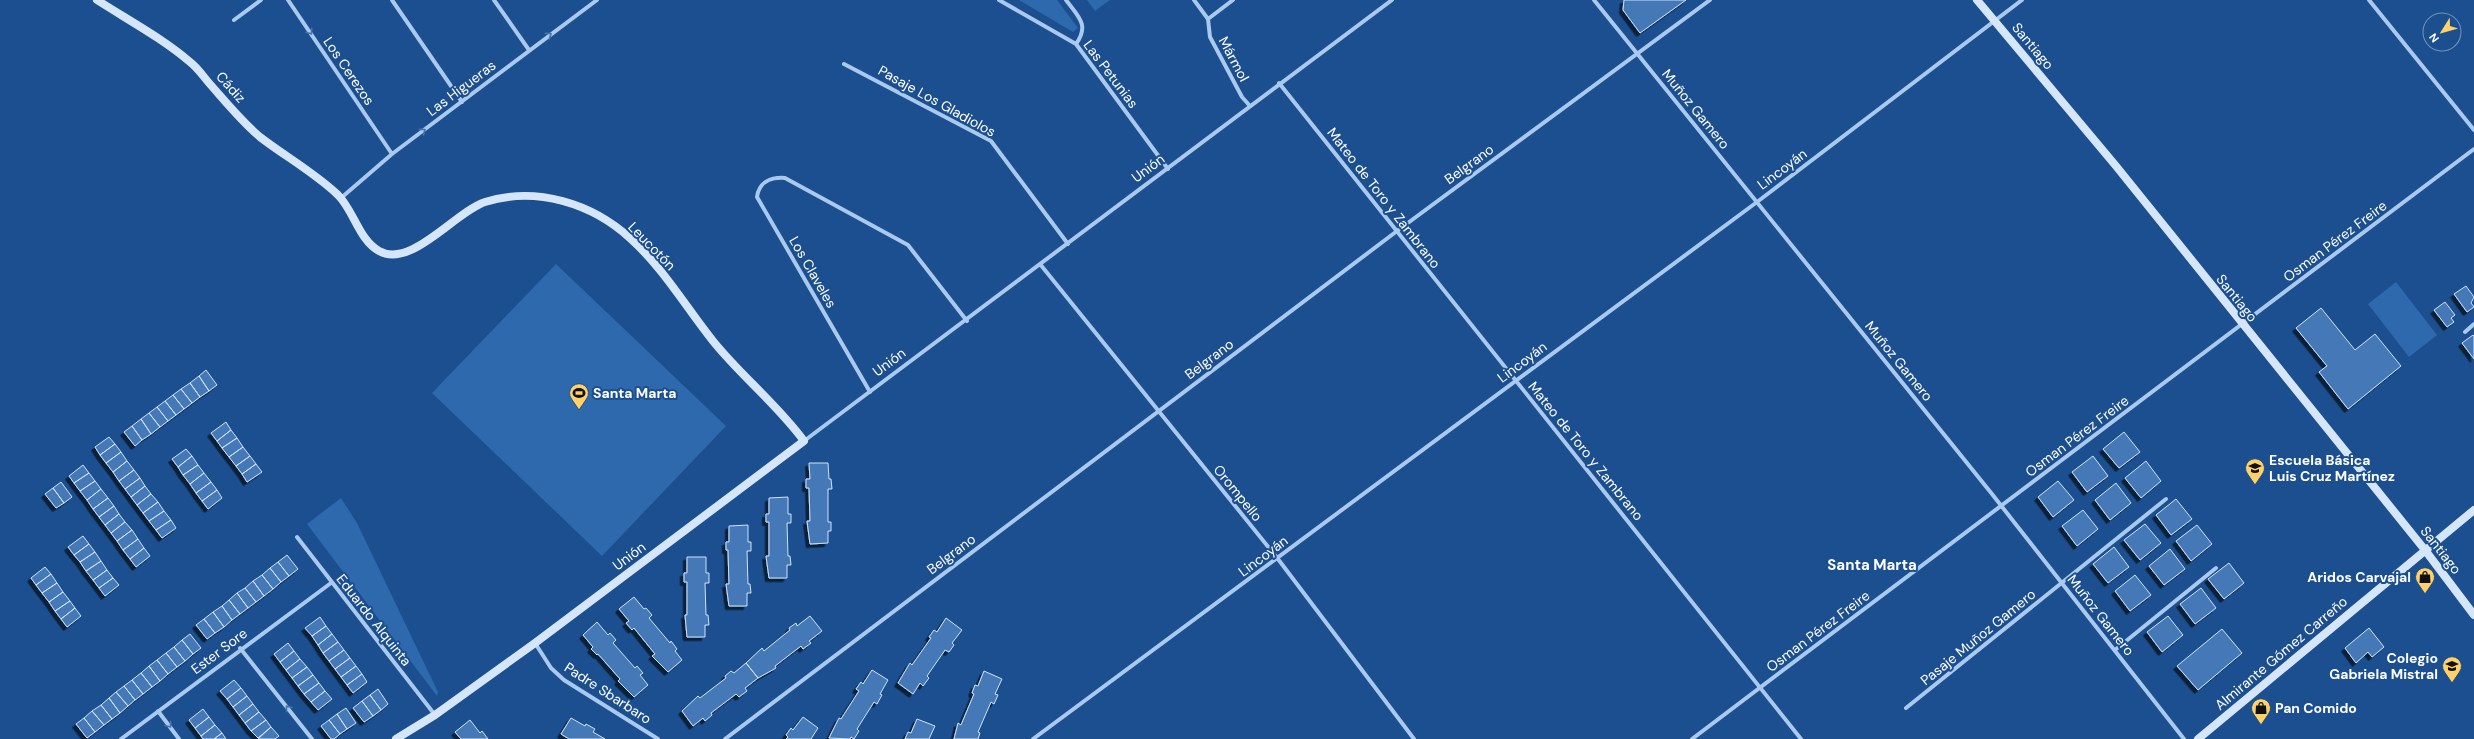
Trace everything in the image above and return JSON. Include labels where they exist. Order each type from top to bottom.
[{"type":"street","name":"Cádiz","points":[[97,0],[191,62],[228,106],[258,135],[320,179],[341,198]]},
{"type":"street","points":[[234,20],[261,0]]},
{"type":"street","name":"Los Cerezos","points":[[288,0],[392,154]]},
{"type":"street","points":[[392,0],[462,102]]},
{"type":"street","points":[[494,0],[529,50]]},
{"type":"street","name":"Las Higueras","points":[[341,198],[392,154],[597,0]]},
{"type":"street","name":"Las Petunias","points":[[999,0],[1076,44],[1168,169]]},
{"type":"street","points":[[1066,0],[1082,23],[1082,35],[1076,44]]},
{"type":"street","name":"Mármol","points":[[1194,0],[1208,19],[1210,37],[1242,98],[1250,106]]},
{"type":"street","points":[[1208,19],[1233,0]]},
{"type":"street","name":"Unión","points":[[396,739],[435,715],[535,643],[967,321],[1279,83],[1392,0]]},
{"type":"street","name":"Muñoz Gamero","points":[[1594,0],[2002,506],[2184,739]]},
{"type":"street","name":"Belgrano","points":[[725,739],[1397,231],[1710,0]]},
{"type":"street","name":"Santiago","points":[[1977,0],[2116,166],[2425,550],[2474,614]]},
{"type":"street","name":"Lincoyán","points":[[1033,739],[1278,559],[1515,380],[1757,202],[2022,0]]},
{"type":"street","points":[[2369,0],[2474,130]]},
{"type":"street","name":"Pasaje Los Gladiolos","points":[[844,64],[991,141],[1068,244]]},
{"type":"street","name":"Mateo de Toro y Zambrano","points":[[1279,83],[1801,739]]},
{"type":"street","name":"Osman Pérez Freire","points":[[1692,739],[2243,325],[2474,149]]},
{"type":"street","name":"Los Claveles","points":[[870,392],[757,197],[758,189],[764,182],[774,178],[785,178],[908,245],[967,321]]},
{"type":"street","name":"Leucotón","points":[[341,198],[369,243],[379,251],[393,256],[413,249],[483,203],[517,197],[542,197],[572,202],[605,219],[632,239],[671,285],[714,343],[789,421],[804,441]]},
{"type":"street","name":"Orompello","points":[[1040,264],[1157,412],[1278,559],[1414,739]]},
{"type":"street","points":[[2464,332],[2474,324]]},
{"type":"street","name":"Pasaje Muñoz Gamero","points":[[1906,708],[2166,499]]},
{"type":"street","name":"Almirante Gómez Carreño","points":[[2198,739],[2474,510]]},
{"type":"street","name":"Eduardo Alquinta","points":[[297,537],[331,583],[435,715]]},
{"type":"street","points":[[2115,650],[2216,568]]},
{"type":"street","name":"Ester Sore","points":[[121,739],[240,648],[331,583]]},
{"type":"street","name":"Padre Sbarbaro","points":[[535,643],[551,668],[564,680],[658,739]]},
{"type":"street","points":[[240,648],[312,739]]},
{"type":"street","points":[[158,711],[179,739]]},
{"type":"shaded area","points":[[1019,0],[1057,0],[1078,28],[1073,32]]},
{"type":"shaded area","points":[[1087,0],[1110,0],[1095,11]]},
{"type":"shaded area","name":"Santa Marta","points":[[556,264],[726,426],[602,556],[432,393]]},
{"type":"shaded area","points":[[2396,282],[2437,335],[2409,357],[2368,304]]},
{"type":"shaded area","points":[[341,498],[357,523],[438,692],[437,696],[307,524]]},
{"type":"building","points":[[1624,0],[1686,0],[1640,33],[1623,10]]},
{"type":"building","points":[[2466,286],[2474,297],[2471,303],[2474,307],[2467,312],[2454,294]]},
{"type":"building","points":[[2445,302],[2455,315],[2451,318],[2454,322],[2447,327],[2434,310]]},
{"type":"building","points":[[2321,308],[2355,350],[2375,334],[2401,366],[2348,409],[2319,372],[2327,366],[2296,328]]},
{"type":"building","points":[[2473,335],[2474,336],[2474,359],[2462,343]]},
{"type":"building","points":[[206,370],[217,385],[209,391],[199,376]]},
{"type":"building","points":[[199,376],[209,391],[200,397],[190,383]]},
{"type":"building","points":[[190,383],[200,397],[192,403],[181,389]]},
{"type":"building","points":[[181,389],[192,403],[184,409],[173,395]]},
{"type":"building","points":[[173,395],[184,409],[176,415],[165,401]]},
{"type":"building","points":[[165,401],[176,415],[168,421],[157,407]]},
{"type":"building","points":[[157,407],[168,421],[160,427],[149,413]]},
{"type":"building","points":[[149,413],[160,427],[151,434],[141,419]]},
{"type":"building","points":[[141,419],[151,434],[142,440],[132,426]]},
{"type":"building","points":[[226,422],[231,430],[217,441],[211,433]]},
{"type":"building","points":[[132,426],[142,440],[135,446],[124,432]]},
{"type":"building","points":[[231,430],[237,438],[222,448],[217,441]]},
{"type":"building","points":[[2124,432],[2140,452],[2119,468],[2103,449]]},
{"type":"building","points":[[109,437],[115,444],[100,455],[95,447]]},
{"type":"building","points":[[237,438],[243,447],[229,457],[222,448]]},
{"type":"building","points":[[115,444],[121,452],[106,463],[100,455]]},
{"type":"building","points":[[243,447],[250,456],[236,466],[229,457]]},
{"type":"building","points":[[186,449],[192,456],[178,467],[172,459]]},
{"type":"building","points":[[121,452],[127,461],[113,472],[106,463]]},
{"type":"building","points":[[192,456],[198,465],[183,475],[178,467]]},
{"type":"building","points":[[250,456],[256,464],[242,474],[236,466]]},
{"type":"building","points":[[2093,456],[2108,476],[2087,492],[2072,472]]},
{"type":"building","points":[[127,461],[134,470],[119,481],[113,472]]},
{"type":"building","points":[[2146,461],[2161,481],[2141,498],[2125,478]]},
{"type":"building","points":[[809,463],[828,463],[829,479],[831,479],[832,489],[828,489],[828,522],[831,522],[831,531],[828,531],[828,543],[810,544],[807,521],[810,521],[809,488],[806,488],[806,479],[810,479]]},
{"type":"building","points":[[256,464],[262,472],[247,482],[242,474]]},
{"type":"building","points":[[83,465],[89,473],[74,483],[69,476]]},
{"type":"building","points":[[198,465],[204,473],[190,484],[183,475]]},
{"type":"building","points":[[134,470],[140,478],[125,489],[119,481]]},
{"type":"building","points":[[89,473],[95,481],[80,491],[74,483]]},
{"type":"building","points":[[204,473],[211,482],[196,493],[190,484]]},
{"type":"building","points":[[140,478],[145,486],[131,497],[125,489]]},
{"type":"building","points":[[95,481],[101,489],[87,500],[80,491]]},
{"type":"building","points":[[2058,481],[2074,500],[2053,517],[2038,497]]},
{"type":"building","points":[[61,482],[72,497],[64,503],[53,488]]},
{"type":"building","points":[[211,482],[217,490],[202,501],[196,493]]},
{"type":"building","points":[[2116,483],[2131,503],[2110,520],[2095,500]]},
{"type":"building","points":[[145,486],[151,494],[137,505],[131,497]]},
{"type":"building","points":[[53,488],[64,503],[56,508],[45,494]]},
{"type":"building","points":[[101,489],[108,498],[93,509],[87,500]]},
{"type":"building","points":[[217,490],[222,498],[208,509],[202,501]]},
{"type":"building","points":[[151,494],[158,502],[143,513],[137,505]]},
{"type":"building","points":[[788,497],[788,514],[791,514],[791,523],[787,523],[788,556],[790,556],[791,565],[787,565],[787,578],[769,578],[766,556],[769,556],[769,522],[766,522],[766,514],[769,514],[769,498]]},
{"type":"building","points":[[108,498],[114,506],[99,517],[93,509]]},
{"type":"building","points":[[2176,499],[2192,519],[2171,535],[2156,515]]},
{"type":"building","points":[[158,502],[164,511],[149,521],[143,513]]},
{"type":"building","points":[[114,506],[119,514],[105,525],[99,517]]},
{"type":"building","points":[[2083,510],[2098,529],[2077,546],[2062,526]]},
{"type":"building","points":[[164,511],[171,520],[156,530],[149,521]]},
{"type":"building","points":[[119,514],[125,522],[111,533],[105,525]]},
{"type":"building","points":[[171,520],[176,528],[162,538],[156,530]]},
{"type":"building","points":[[125,522],[132,530],[117,541],[111,533]]},
{"type":"building","points":[[2145,524],[2161,543],[2140,560],[2124,540]]},
{"type":"building","points":[[748,525],[748,542],[751,542],[751,551],[747,551],[748,584],[750,584],[751,593],[747,593],[747,606],[729,606],[726,584],[729,584],[728,550],[726,550],[726,542],[729,542],[729,526]]},
{"type":"building","points":[[2197,525],[2212,544],[2191,561],[2176,541]]},
{"type":"building","points":[[132,530],[138,539],[123,550],[117,541]]},
{"type":"building","points":[[83,536],[89,544],[74,555],[68,547]]},
{"type":"building","points":[[138,539],[144,548],[130,559],[123,550]]},
{"type":"building","points":[[89,544],[95,552],[80,562],[74,555]]},
{"type":"building","points":[[2114,547],[2129,567],[2108,583],[2093,564]]},
{"type":"building","points":[[144,548],[150,556],[136,567],[130,559]]},
{"type":"building","points":[[2170,549],[2185,569],[2164,585],[2149,566]]},
{"type":"building","points":[[95,552],[101,561],[86,571],[80,562]]},
{"type":"building","points":[[287,555],[298,569],[289,576],[278,562]]},
{"type":"building","points":[[687,557],[706,557],[706,573],[709,573],[709,583],[705,583],[706,615],[708,615],[709,625],[705,625],[705,637],[687,637],[685,615],[687,615],[687,582],[684,582],[684,573],[687,573]]},
{"type":"building","points":[[101,561],[107,570],[93,580],[86,571]]},
{"type":"building","points":[[278,562],[289,576],[281,582],[270,568]]},
{"type":"building","points":[[2229,563],[2244,583],[2224,599],[2208,579]]},
{"type":"building","points":[[45,567],[51,574],[36,585],[31,578]]},
{"type":"building","points":[[270,568],[281,582],[273,589],[262,575]]},
{"type":"building","points":[[107,570],[113,578],[99,588],[93,580]]},
{"type":"building","points":[[51,574],[57,583],[42,593],[36,585]]},
{"type":"building","points":[[262,575],[273,589],[264,596],[253,581]]},
{"type":"building","points":[[2135,575],[2151,595],[2130,611],[2115,591]]},
{"type":"building","points":[[113,578],[119,585],[105,596],[99,588]]},
{"type":"building","points":[[253,581],[264,596],[256,602],[245,588]]},
{"type":"building","points":[[57,583],[63,592],[49,602],[42,593]]},
{"type":"building","points":[[245,588],[256,602],[248,608],[237,593]]},
{"type":"building","points":[[2201,588],[2216,608],[2195,624],[2180,604]]},
{"type":"building","points":[[63,592],[70,601],[55,611],[49,602]]},
{"type":"building","points":[[237,593],[248,608],[240,614],[229,600]]},
{"type":"building","points":[[634,597],[644,609],[646,608],[652,615],[649,618],[670,643],[671,641],[677,649],[675,651],[682,660],[668,672],[652,656],[655,654],[634,628],[632,630],[626,623],[629,621],[619,609]]},
{"type":"building","points":[[229,600],[240,614],[232,620],[222,606]]},
{"type":"building","points":[[70,601],[75,608],[61,619],[55,611]]},
{"type":"building","points":[[222,606],[232,620],[224,627],[213,612]]},
{"type":"building","points":[[75,608],[81,616],[67,627],[61,619]]},
{"type":"building","points":[[213,612],[224,627],[215,633],[204,619]]},
{"type":"building","points":[[810,616],[822,631],[809,641],[811,643],[803,649],[801,646],[775,666],[776,668],[758,678],[746,663],[762,648],[764,651],[790,630],[789,628],[796,623],[797,626]]},
{"type":"building","points":[[2168,616],[2183,635],[2162,652],[2147,632]]},
{"type":"building","points":[[320,617],[326,626],[312,636],[305,628]]},
{"type":"building","points":[[946,618],[962,630],[952,643],[954,645],[949,652],[945,650],[927,676],[929,678],[923,686],[920,683],[913,694],[898,683],[910,663],[912,665],[931,638],[929,637],[934,630],[937,632]]},
{"type":"building","points":[[204,619],[215,633],[207,639],[196,625]]},
{"type":"building","points":[[597,622],[608,635],[610,633],[616,640],[613,643],[635,668],[637,666],[643,673],[640,675],[648,685],[634,697],[618,681],[620,679],[598,654],[597,655],[591,649],[593,647],[583,635]]},
{"type":"building","points":[[326,626],[332,634],[318,645],[312,636]]},
{"type":"building","points":[[2369,628],[2384,647],[2372,657],[2368,652],[2356,663],[2345,648]]},
{"type":"building","points":[[2222,629],[2242,653],[2198,690],[2177,666]]},
{"type":"building","points":[[190,634],[201,648],[193,654],[182,640]]},
{"type":"building","points":[[332,634],[338,642],[323,653],[318,645]]},
{"type":"building","points":[[182,640],[193,654],[185,661],[174,647]]},
{"type":"building","points":[[338,642],[344,650],[329,661],[323,653]]},
{"type":"building","points":[[288,643],[294,651],[280,662],[274,654]]},
{"type":"building","points":[[174,647],[185,661],[177,667],[166,653]]},
{"type":"building","points":[[344,650],[350,658],[335,669],[329,661]]},
{"type":"building","points":[[294,651],[300,659],[286,670],[280,662]]},
{"type":"building","points":[[166,653],[177,667],[168,674],[157,660]]},
{"type":"building","points":[[350,658],[356,666],[341,677],[335,669]]},
{"type":"building","points":[[300,659],[307,667],[292,678],[286,670]]},
{"type":"building","points":[[157,660],[168,674],[160,681],[149,666]]},
{"type":"building","points":[[746,663],[758,678],[745,688],[747,691],[739,697],[736,694],[711,713],[712,715],[705,721],[703,718],[693,726],[682,711],[698,696],[700,698],[726,678],[725,676],[731,671],[734,673]]},
{"type":"building","points":[[149,666],[160,681],[152,687],[141,673]]},
{"type":"building","points":[[356,666],[362,674],[347,685],[341,677]]},
{"type":"building","points":[[307,667],[313,675],[298,686],[292,678]]},
{"type":"building","points":[[872,670],[888,680],[880,694],[882,695],[877,704],[874,702],[857,729],[859,731],[854,739],[851,737],[850,739],[829,738],[839,718],[841,719],[859,691],[856,689],[861,682],[863,684]]},
{"type":"building","points":[[984,671],[1002,679],[995,694],[998,695],[994,704],[991,702],[978,732],[980,733],[978,739],[954,739],[958,723],[961,725],[974,694],[972,693],[975,685],[978,686]]},
{"type":"building","points":[[141,673],[152,687],[143,694],[132,680]]},
{"type":"building","points":[[362,674],[367,682],[353,693],[347,685]]},
{"type":"building","points":[[313,675],[319,683],[304,694],[298,686]]},
{"type":"building","points":[[132,680],[143,694],[135,700],[124,686]]},
{"type":"building","points":[[234,680],[241,688],[227,699],[220,691]]},
{"type":"building","points":[[319,683],[325,691],[311,702],[304,694]]},
{"type":"building","points":[[124,686],[135,700],[128,706],[116,692]]},
{"type":"building","points":[[241,688],[247,696],[233,707],[227,699]]},
{"type":"building","points":[[378,689],[388,704],[381,710],[370,695]]},
{"type":"building","points":[[325,691],[332,699],[318,710],[311,702]]},
{"type":"building","points":[[116,692],[128,706],[120,713],[109,698]]},
{"type":"building","points":[[370,695],[381,710],[373,716],[362,701]]},
{"type":"building","points":[[247,696],[253,704],[239,715],[233,707]]},
{"type":"building","points":[[109,698],[120,713],[112,719],[101,705]]},
{"type":"building","points":[[362,701],[373,716],[364,722],[353,708]]},
{"type":"building","points":[[253,704],[259,712],[245,723],[239,715]]},
{"type":"building","points":[[101,705],[112,719],[104,725],[92,711]]},
{"type":"building","points":[[346,708],[356,723],[347,729],[337,714]]},
{"type":"building","points":[[203,709],[209,717],[195,728],[189,720]]},
{"type":"building","points":[[92,711],[104,725],[95,732],[84,718]]},
{"type":"building","points":[[259,712],[266,720],[251,731],[245,723]]},
{"type":"building","points":[[337,714],[347,729],[340,734],[329,720]]},
{"type":"building","points":[[209,717],[215,725],[201,736],[195,728]]},
{"type":"building","points":[[803,717],[818,728],[811,739],[786,739],[788,737],[786,735],[791,728],[793,730]]},
{"type":"building","points":[[84,718],[95,732],[87,738],[76,724]]},
{"type":"building","points":[[571,718],[585,726],[586,724],[595,729],[593,732],[605,739],[569,739],[561,734]]},
{"type":"building","points":[[917,719],[935,726],[929,739],[905,739],[908,732],[911,733]]},
{"type":"building","points":[[266,720],[271,727],[258,738],[251,731]]},
{"type":"building","points":[[329,720],[340,734],[334,739],[331,739],[321,726]]},
{"type":"building","points":[[470,720],[480,733],[482,731],[488,739],[461,739],[455,732]]},
{"type":"building","points":[[215,725],[222,733],[214,739],[203,739],[201,736]]},
{"type":"building","points":[[271,727],[279,736],[275,739],[258,739]]},
{"type":"building","points":[[222,733],[226,739],[214,739]]},
{"type":"place","name":"Santa Marta","points":[[579,410]]},
{"type":"place","name":"Escuela Básica Luis Cruz Martínez","points":[[2255,485]]},
{"type":"place","name":"Aridos Carvajal","points":[[2425,594]]},
{"type":"place","name":"Colegio Gabriela Mistral","points":[[2452,683]]},
{"type":"place","name":"Pan Comido","points":[[2261,725]]},
{"type":"district","name":"Santa Marta","points":[[1872,565]]}]
